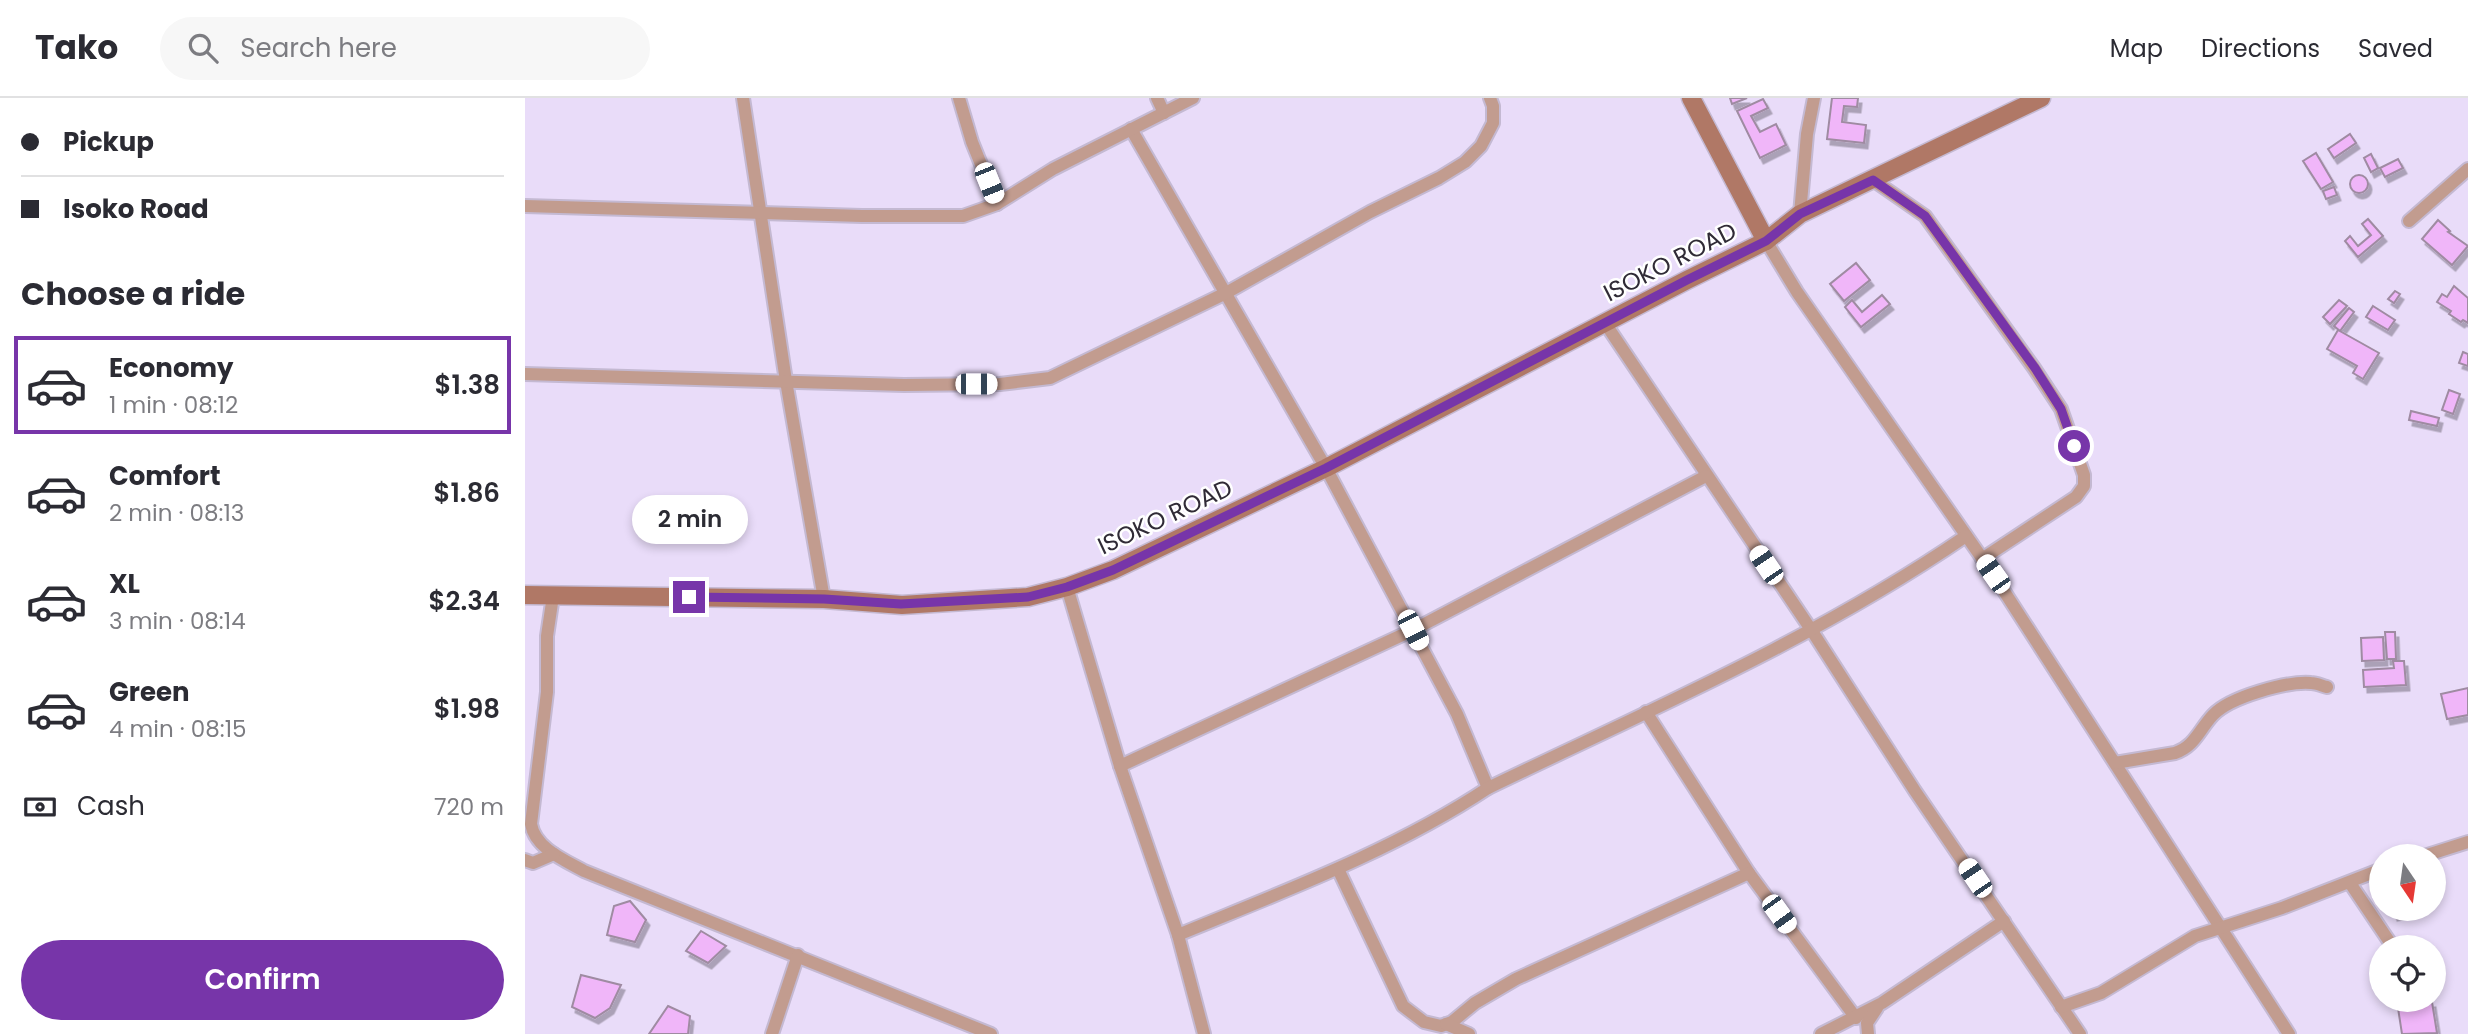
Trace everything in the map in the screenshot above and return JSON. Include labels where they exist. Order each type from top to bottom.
[{"type":"street","points":[[743,98],[786,381],[824,599]]},
{"type":"street","points":[[959,98],[972,142],[997,204]]},
{"type":"street","points":[[1157,98],[1164,113]]},
{"type":"street","points":[[525,206],[948,217],[979,211],[997,204],[1053,169],[1193,98]]},
{"type":"street","points":[[525,374],[904,385],[1039,381],[1066,372],[1226,293],[1465,162],[1482,146],[1493,123],[1490,98]]},
{"type":"street","points":[[1691,98],[1766,241],[1797,292],[1982,559],[2289,1034]]},
{"type":"street","points":[[1800,214],[1807,134],[1814,98]]},
{"type":"street","name":"ISOKO ROAD","points":[[525,595],[824,599],[901,604],[1028,597],[1067,587],[1113,570],[1326,468],[1766,241],[1800,214],[2041,98]]},
{"type":"street","points":[[1132,129],[1326,468],[1457,714],[1488,788]]},
{"type":"street","points":[[2409,221],[2468,170]]},
{"type":"street","points":[[1873,180],[1925,216],[2035,368],[2061,409],[2084,475],[2084,486],[2076,497],[1982,559]]},
{"type":"street","points":[[1605,323],[1812,631],[1915,792],[2080,1034]]},
{"type":"street","points":[[1120,766],[1413,630],[1706,476]]},
{"type":"street","points":[[1178,935],[1338,869],[1457,808],[1488,788],[1812,631],[1912,573],[1966,537]]},
{"type":"street","points":[[1067,587],[1120,766],[1178,935],[1205,1034]]},
{"type":"street","points":[[553,596],[547,636],[547,692],[529,838],[583,871],[991,1034]]},
{"type":"street","points":[[2115,763],[2185,750],[2195,741],[2214,714],[2252,695],[2284,685],[2313,683],[2327,687]]},
{"type":"street","points":[[1646,712],[1749,873],[1856,1018]]},
{"type":"street","points":[[2447,849],[2468,842]]},
{"type":"street","points":[[525,860],[533,863],[554,854]]},
{"type":"street","points":[[1338,869],[1403,1006],[1424,1022],[1446,1024],[1469,1034]]},
{"type":"street","points":[[1446,1024],[1490,993],[1516,979],[1749,873]]},
{"type":"street","points":[[2061,1007],[2101,993],[2186,941],[2369,875]]},
{"type":"street","points":[[2350,883],[2385,935]]},
{"type":"street","points":[[1821,1034],[1882,1003],[2004,921]]},
{"type":"street","points":[[772,1034],[798,955]]},
{"type":"street","points":[[1868,1034],[1869,1018],[1882,1003]]},
{"type":"building","points":[[1730,98],[1747,98],[1732,104]]},
{"type":"building","points":[[1832,98],[1858,98],[1857,107],[1844,106],[1842,122],[1866,125],[1864,143],[1827,139]]},
{"type":"building","points":[[1763,99],[1768,108],[1751,116],[1760,132],[1776,124],[1786,145],[1760,158],[1737,111]]},
{"type":"building","points":[[2350,134],[2356,143],[2334,158],[2328,149]]},
{"type":"building","points":[[2316,153],[2333,182],[2321,189],[2303,161]]},
{"type":"building","points":[[2371,154],[2378,168],[2371,172],[2364,158]]},
{"type":"building","points":[[2398,159],[2403,168],[2385,177],[2380,168]]},
{"type":"building","points":[[2359,175],[2365,178],[2368,184],[2365,190],[2359,193],[2353,190],[2350,184],[2353,178]]},
{"type":"building","points":[[2334,187],[2337,195],[2326,199],[2323,191]]},
{"type":"building","points":[[2368,219],[2383,236],[2358,257],[2345,241],[2350,236],[2358,246],[2371,235],[2362,224]]},
{"type":"building","points":[[2438,220],[2450,231],[2448,232],[2468,246],[2452,265],[2422,239]]},
{"type":"building","points":[[1856,263],[1870,280],[1844,301],[1830,284]]},
{"type":"building","points":[[2454,286],[2468,298],[2468,323],[2449,314],[2451,311],[2437,302],[2442,294],[2447,297]]},
{"type":"building","points":[[2395,291],[2400,294],[2394,303],[2388,299]]},
{"type":"building","points":[[1882,295],[1890,304],[1861,327],[1845,307],[1852,300],[1862,312]]},
{"type":"building","points":[[2339,300],[2347,306],[2330,324],[2323,317]]},
{"type":"building","points":[[2373,306],[2395,320],[2388,330],[2366,317]]},
{"type":"building","points":[[2349,308],[2354,312],[2340,331],[2334,326]]},
{"type":"building","points":[[2338,330],[2379,353],[2363,379],[2353,373],[2357,366],[2327,349]]},
{"type":"building","points":[[2463,352],[2468,354],[2468,366],[2459,363]]},
{"type":"building","points":[[2449,390],[2460,394],[2453,414],[2442,410]]},
{"type":"building","points":[[2411,411],[2439,418],[2437,426],[2409,420]]},
{"type":"building","points":[[2385,632],[2395,632],[2396,659],[2387,659]]},
{"type":"building","points":[[2383,637],[2384,660],[2362,661],[2361,638]]},
{"type":"building","points":[[2393,661],[2404,661],[2406,685],[2364,687],[2363,670],[2394,668]]},
{"type":"building","points":[[2468,688],[2468,715],[2447,719],[2441,694]]},
{"type":"building","points":[[630,901],[646,920],[635,942],[607,935],[614,906]]},
{"type":"building","points":[[701,931],[726,946],[708,963],[686,951]]},
{"type":"building","points":[[581,975],[621,985],[610,1008],[595,1018],[572,1007]]},
{"type":"building","points":[[668,1006],[690,1016],[688,1034],[649,1034]]},
{"type":"building","points":[[2399,1012],[2434,1012],[2437,1033],[2402,1034]]},
{"type":"route","points":[[689,597],[824,599],[901,604],[1028,597],[1067,587],[1113,570],[1326,468],[1766,241],[1800,214],[1873,180],[1925,216],[2035,368],[2061,409],[2074,446]]}]
